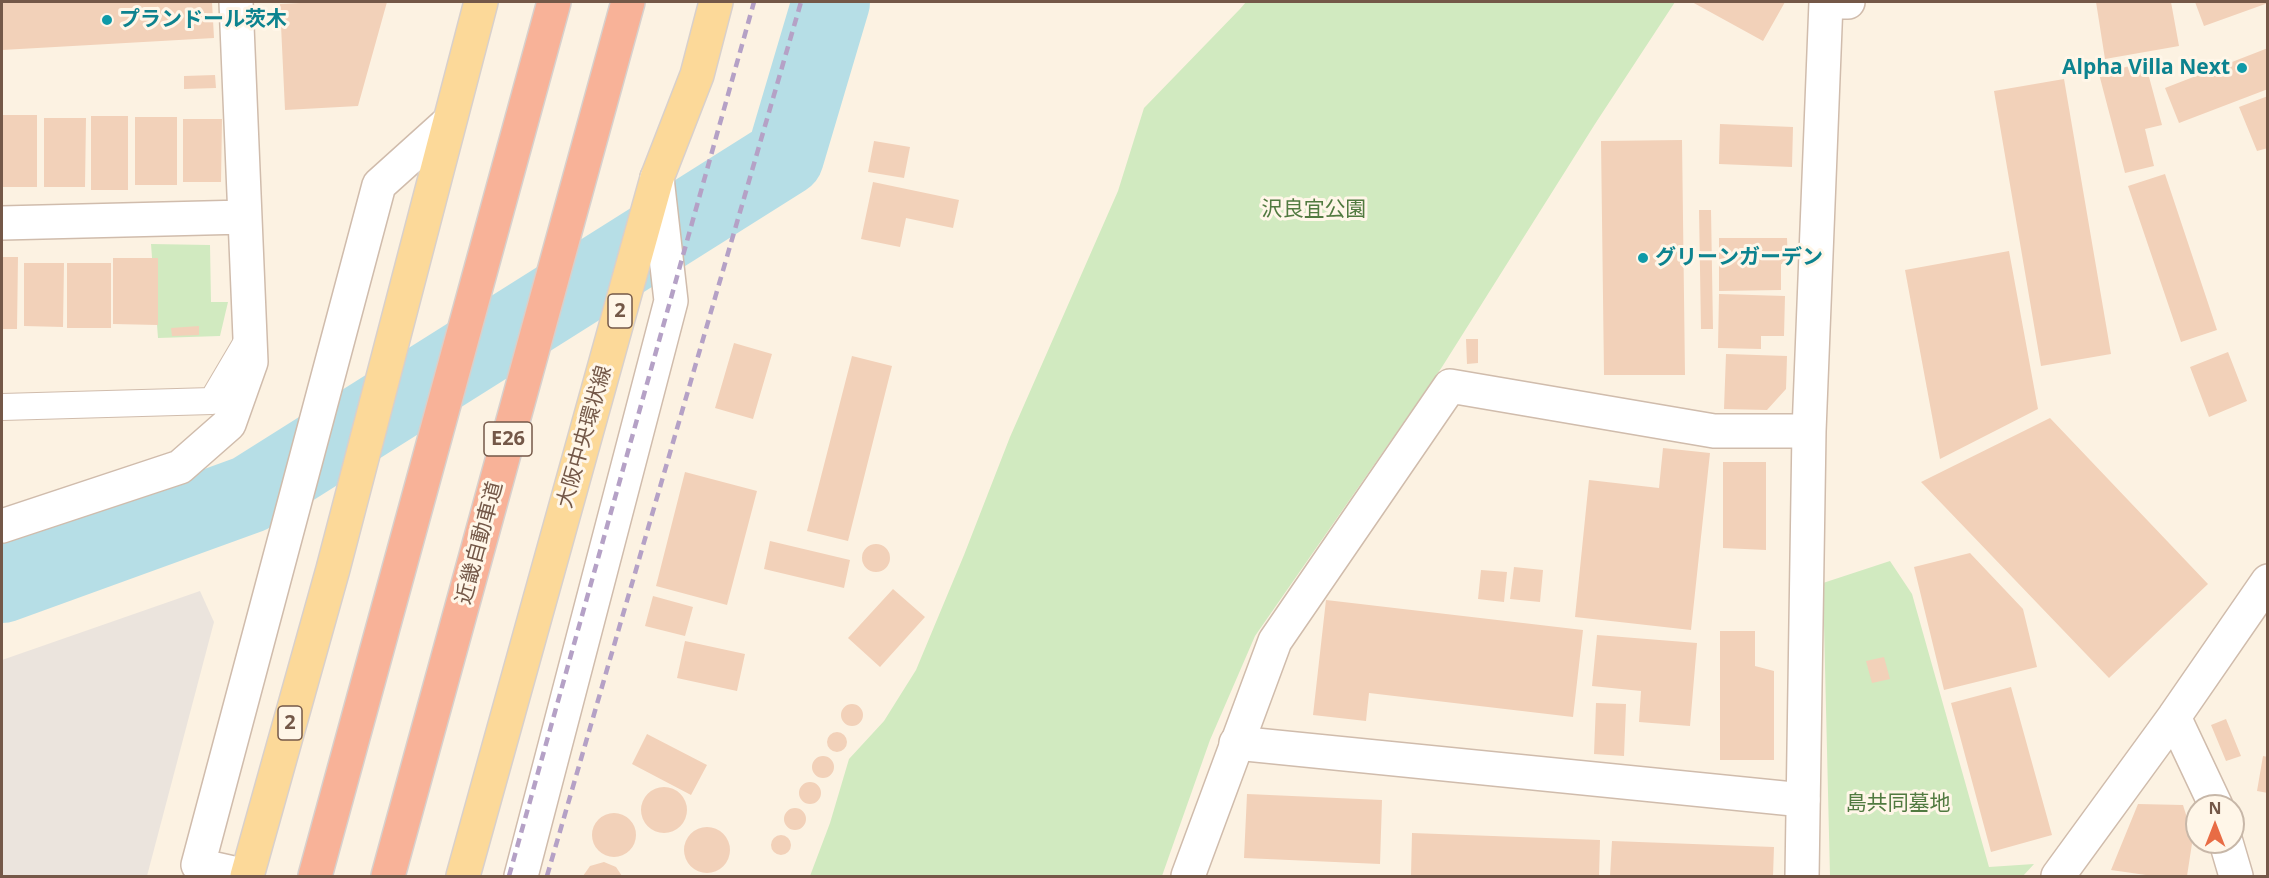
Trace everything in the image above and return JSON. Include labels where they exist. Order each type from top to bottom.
[{"type":"highway","points":[[315,876],[554,2]]},
{"type":"highway","name":"近畿自動車道","points":[[388,876],[628,2]]},
{"type":"main road","name":"2","points":[[247,876],[333,569],[481,2]]},
{"type":"main road","name":"大阪中央環状線","points":[[463,876],[657,178],[697,75],[716,2]]},
{"type":"main road","points":[[697,75],[722,2]]},
{"type":"street","points":[[2,526],[180,467],[229,424],[251,362],[236,2]]},
{"type":"street","points":[[1802,876],[1809,431],[1827,2],[1848,2]]},
{"type":"street","points":[[247,876],[198,865],[379,186],[449,122]]},
{"type":"street","points":[[521,876],[670,301],[657,178]]},
{"type":"street","points":[[2,223],[245,217]]},
{"type":"street","points":[[1188,876],[1275,641],[1450,386],[1714,431],[1809,431]]},
{"type":"street","points":[[2058,876],[2174,717],[2268,581]]},
{"type":"street","points":[[2174,717],[2210,794]]},
{"type":"street","points":[[1236,743],[1803,800]]},
{"type":"street","points":[[2230,854],[2236,876]]},
{"type":"lane","points":[[2,407],[212,401],[250,337]]},
{"type":"shaded area","points":[[200,591],[214,622],[147,876],[2,876],[2,660]]},
{"type":"green space","name":"沢良宜公園","points":[[1246,2],[1675,2],[1442,367],[1255,636],[1210,740],[1162,876],[810,876],[830,823],[849,759],[884,721],[916,670],[1010,437],[1118,191],[1144,108]]},
{"type":"green space","points":[[151,244],[210,245],[211,302],[228,302],[220,336],[158,338]]},
{"type":"green space","name":"島共同墓地","points":[[1890,561],[1912,594],[1989,867],[2034,864],[2023,876],[1830,876],[1823,583]]},
{"type":"building","name":"プランドール茨木","points":[[2,2],[212,2],[214,38],[2,50]]},
{"type":"building","points":[[387,2],[358,106],[285,110],[280,4]]},
{"type":"building","points":[[1692,2],[1785,2],[1763,41]]},
{"type":"building","points":[[2096,2],[2171,2],[2179,46],[2105,59]]},
{"type":"building","points":[[2195,2],[2268,2],[2268,3],[2204,26]]},
{"type":"building","name":"Alpha Villa Next","points":[[2268,48],[2268,89],[2179,123],[2165,88]]},
{"type":"building","points":[[2145,62],[2162,125],[2145,129],[2154,166],[2125,173],[2099,74]]},
{"type":"building","points":[[215,75],[216,88],[184,89],[184,76]]},
{"type":"building","points":[[2064,79],[2111,354],[2041,366],[1994,91]]},
{"type":"building","points":[[2268,96],[2268,148],[2257,151],[2239,107]]},
{"type":"building","points":[[2,115],[37,115],[37,187],[2,187]]},
{"type":"building","points":[[91,116],[128,116],[128,190],[91,190]]},
{"type":"building","points":[[135,117],[177,117],[177,185],[135,185]]},
{"type":"building","points":[[44,118],[86,118],[85,187],[44,187]]},
{"type":"building","points":[[183,119],[222,119],[221,182],[183,182]]},
{"type":"building","points":[[1720,124],[1793,127],[1792,167],[1719,164]]},
{"type":"building","name":"グリーンガーデン","points":[[1682,140],[1685,375],[1604,375],[1601,141]]},
{"type":"building","points":[[874,141],[910,147],[904,178],[868,172]]},
{"type":"building","points":[[2165,174],[2217,330],[2181,342],[2128,186]]},
{"type":"building","points":[[873,182],[959,200],[953,228],[906,218],[900,247],[861,239]]},
{"type":"building","points":[[1699,210],[1711,210],[1713,329],[1701,329]]},
{"type":"building","points":[[1719,238],[1787,238],[1788,264],[1781,264],[1781,290],[1719,291]]},
{"type":"building","points":[[2009,251],[2038,409],[1940,459],[1905,270]]},
{"type":"building","points":[[2,257],[18,257],[17,329],[2,329]]},
{"type":"building","points":[[113,258],[158,258],[158,325],[113,324]]},
{"type":"building","points":[[24,263],[64,263],[63,327],[24,326]]},
{"type":"building","points":[[67,263],[111,263],[111,328],[67,328]]},
{"type":"building","points":[[1719,294],[1785,296],[1784,336],[1761,336],[1761,349],[1718,348]]},
{"type":"building","points":[[199,326],[199,335],[172,336],[171,328]]},
{"type":"building","points":[[1466,339],[1478,339],[1478,363],[1467,364]]},
{"type":"building","points":[[734,343],[772,354],[753,419],[715,408]]},
{"type":"building","points":[[2228,352],[2247,401],[2209,417],[2190,367]]},
{"type":"building","points":[[1726,354],[1787,356],[1786,389],[1767,410],[1724,409]]},
{"type":"building","points":[[852,356],[892,366],[848,541],[807,531]]},
{"type":"building","points":[[2050,418],[2208,584],[2109,678],[1921,482]]},
{"type":"building","points":[[1663,448],[1710,453],[1691,630],[1575,617],[1589,480],[1659,488]]},
{"type":"building","points":[[1723,462],[1766,462],[1766,550],[1723,548]]},
{"type":"building","points":[[685,472],[757,491],[727,605],[656,586]]},
{"type":"building","points":[[770,541],[850,560],[844,588],[764,569]]},
{"type":"building","points":[[876,544],[886,548],[890,558],[886,568],[876,572],[866,568],[862,558],[866,548]]},
{"type":"building","points":[[1970,553],[2023,609],[2037,667],[1944,690],[1914,567]]},
{"type":"building","points":[[1514,567],[1543,570],[1540,602],[1510,599]]},
{"type":"building","points":[[1481,570],[1507,572],[1504,602],[1478,599]]},
{"type":"building","points":[[893,589],[925,617],[880,667],[848,638]]},
{"type":"building","points":[[653,596],[693,607],[685,636],[645,626]]},
{"type":"building","points":[[1326,600],[1583,630],[1573,717],[1369,693],[1366,721],[1313,715]]},
{"type":"building","points":[[1720,631],[1755,631],[1755,666],[1774,671],[1774,760],[1720,760]]},
{"type":"building","points":[[1597,635],[1697,643],[1690,726],[1639,722],[1641,691],[1592,686]]},
{"type":"building","points":[[685,641],[745,654],[737,691],[677,678]]},
{"type":"building","points":[[1884,657],[1890,679],[1872,683],[1866,661]]},
{"type":"building","points":[[2011,687],[2052,835],[1991,852],[1951,703]]},
{"type":"building","points":[[1596,703],[1626,704],[1624,756],[1594,754]]},
{"type":"building","points":[[852,704],[860,707],[863,715],[860,723],[852,726],[844,723],[841,715],[844,707]]},
{"type":"building","points":[[2226,719],[2241,756],[2226,761],[2211,725]]},
{"type":"building","points":[[837,732],[844,735],[847,742],[844,749],[837,752],[830,749],[827,742],[830,735]]},
{"type":"building","points":[[647,734],[707,765],[691,795],[632,764]]},
{"type":"building","points":[[823,756],[831,759],[834,767],[831,775],[823,778],[815,775],[812,767],[815,759]]},
{"type":"building","points":[[2263,756],[2268,757],[2268,793],[2257,791]]},
{"type":"building","points":[[810,782],[820,789],[821,793],[814,803],[810,804],[800,797],[799,793],[806,783]]},
{"type":"building","points":[[664,787],[673,788],[681,793],[686,801],[686,819],[681,827],[673,832],[664,833],[655,832],[647,827],[642,819],[641,810],[642,801],[647,793],[655,788]]},
{"type":"building","points":[[1247,794],[1382,800],[1380,864],[1244,858]]},
{"type":"building","points":[[2138,804],[2183,805],[2185,854],[2190,854],[2187,876],[2153,876],[2111,870]]},
{"type":"building","points":[[795,808],[805,815],[806,819],[799,829],[795,830],[785,823],[784,819],[791,809]]},
{"type":"building","points":[[614,813],[630,819],[636,835],[630,851],[614,857],[598,851],[592,835],[598,819]]},
{"type":"building","points":[[707,827],[716,828],[723,834],[729,841],[729,859],[723,866],[716,872],[707,873],[698,872],[691,866],[685,859],[684,850],[685,841],[691,834],[698,828]]},
{"type":"building","points":[[1412,833],[1600,840],[1599,876],[1411,876]]},
{"type":"building","points":[[781,835],[788,838],[791,845],[788,852],[781,855],[774,852],[771,845],[774,838]]},
{"type":"building","points":[[1612,841],[1774,847],[1773,876],[1610,876]]},
{"type":"building","points":[[604,862],[616,867],[622,876],[583,876],[590,866]]},
{"type":"waterway","points":[[2,584],[250,494],[785,157],[831,2]]},
{"type":"railway","points":[[509,876],[754,2]]},
{"type":"railway","points":[[547,876],[801,2]]},
{"type":"place","name":"プランドール茨木","points":[[107,20]]},
{"type":"place","name":"Alpha Villa Next","points":[[2242,68]]},
{"type":"place","name":"グリーンガーデン","points":[[1643,258]]}]
